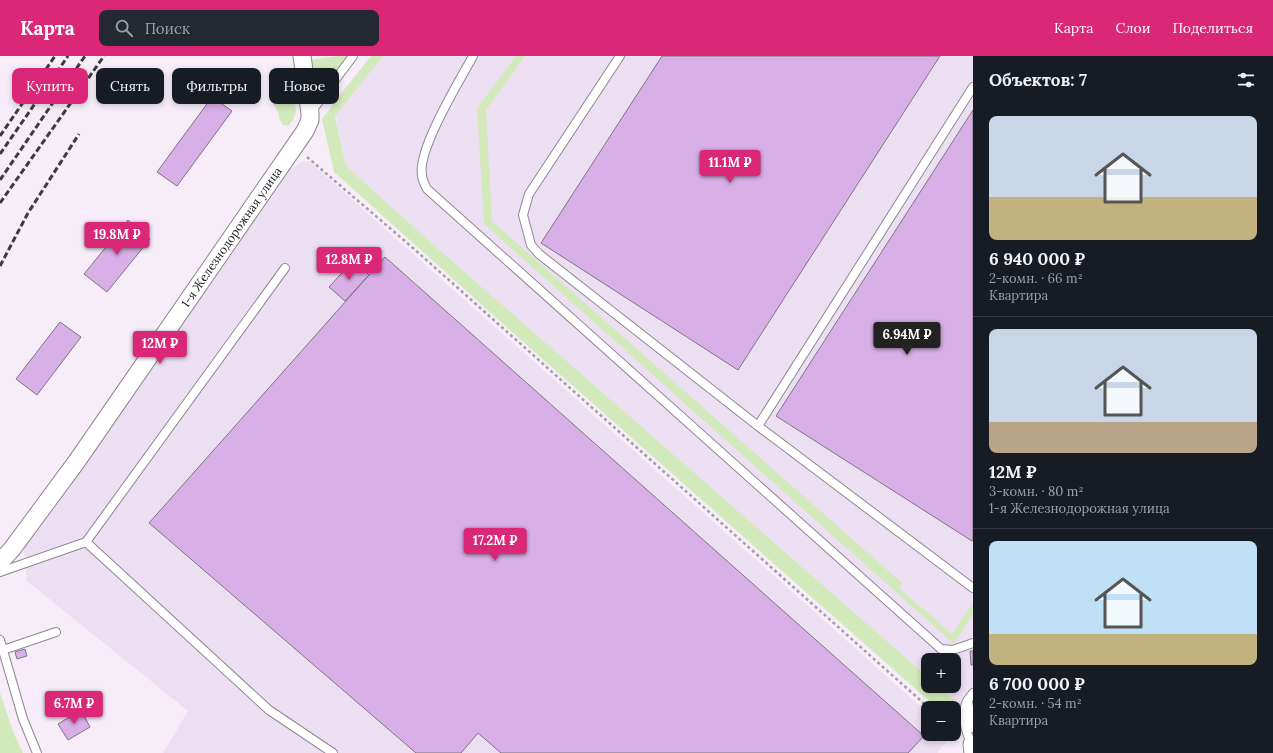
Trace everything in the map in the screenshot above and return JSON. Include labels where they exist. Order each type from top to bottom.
[{"type":"street","name":"1-я Железнодорожная улица","points":[[0,562],[12,549],[76,461],[305,131],[310,120],[310,113],[302,56]]},
{"type":"lane","points":[[310,113],[353,56]]},
{"type":"lane","points":[[473,56],[429,137],[423,158],[421,174],[427,189],[941,649],[953,650],[973,643]]},
{"type":"lane","points":[[620,56],[528,194],[523,215],[531,245],[539,254],[758,426],[973,588]]},
{"type":"lane","points":[[758,426],[973,87]]},
{"type":"lane","points":[[0,572],[86,542],[286,268]]},
{"type":"lane","points":[[86,542],[269,710],[333,753]]},
{"type":"lane","points":[[3,650],[56,632]]},
{"type":"lane","points":[[0,640],[23,719],[36,753]]},
{"type":"lane","points":[[973,693],[967,701],[965,710],[967,734],[973,741]]},
{"type":"lane","points":[[967,701],[973,741]]},
{"type":"path","points":[[304,155],[413,248],[921,701]]},
{"type":"shaded area","points":[[371,56],[973,56],[973,709],[961,705],[961,701],[954,701],[946,693],[961,693],[961,653],[921,653],[921,671],[456,265],[346,166],[333,104],[339,104],[339,96]]},
{"type":"shaded area","points":[[304,161],[310,162],[921,707],[921,741],[946,742],[937,753],[163,753],[188,711],[27,581],[24,548],[289,170]]},
{"type":"green space","points":[[347,56],[338,68],[310,68],[309,60]]},
{"type":"green space","points":[[371,56],[383,56],[335,116],[346,166],[445,255],[921,671],[921,693],[946,693],[954,701],[929,701],[512,332],[334,172],[322,119],[334,104],[339,104],[339,97]]},
{"type":"green space","points":[[516,56],[525,56],[486,110],[492,221],[902,583],[899,588],[952,634],[971,606],[973,607],[973,614],[954,644],[484,224],[477,108]]},
{"type":"green space","points":[[274,104],[295,104],[296,112],[293,120],[288,126],[283,125]]},
{"type":"green space","points":[[0,693],[14,734],[23,753],[0,753]]},
{"type":"building","points":[[662,56],[940,56],[738,370],[541,243]]},
{"type":"building","points":[[207,104],[222,104],[232,111],[177,186],[157,172]]},
{"type":"building","points":[[973,110],[973,540],[972,541],[776,416]]},
{"type":"building","points":[[128,220],[150,239],[107,292],[84,274]]},
{"type":"building","points":[[385,257],[921,733],[921,739],[908,753],[501,753],[478,733],[461,753],[416,753],[149,523]]},
{"type":"building","points":[[354,260],[369,275],[345,301],[329,287]]},
{"type":"building","points":[[60,322],[81,337],[37,395],[16,379]]},
{"type":"building","points":[[25,649],[27,656],[17,659],[15,652]]},
{"type":"building","points":[[970,651],[973,651],[973,665],[971,665]]},
{"type":"building","points":[[81,710],[90,727],[68,740],[58,724]]},
{"type":"railway","points":[[0,136],[55,56]]},
{"type":"railway","points":[[0,154],[68,56]]},
{"type":"railway","points":[[0,180],[85,56]]},
{"type":"railway","points":[[0,203],[104,56]]},
{"type":"railway","points":[[0,266],[28,213],[79,134]]}]
